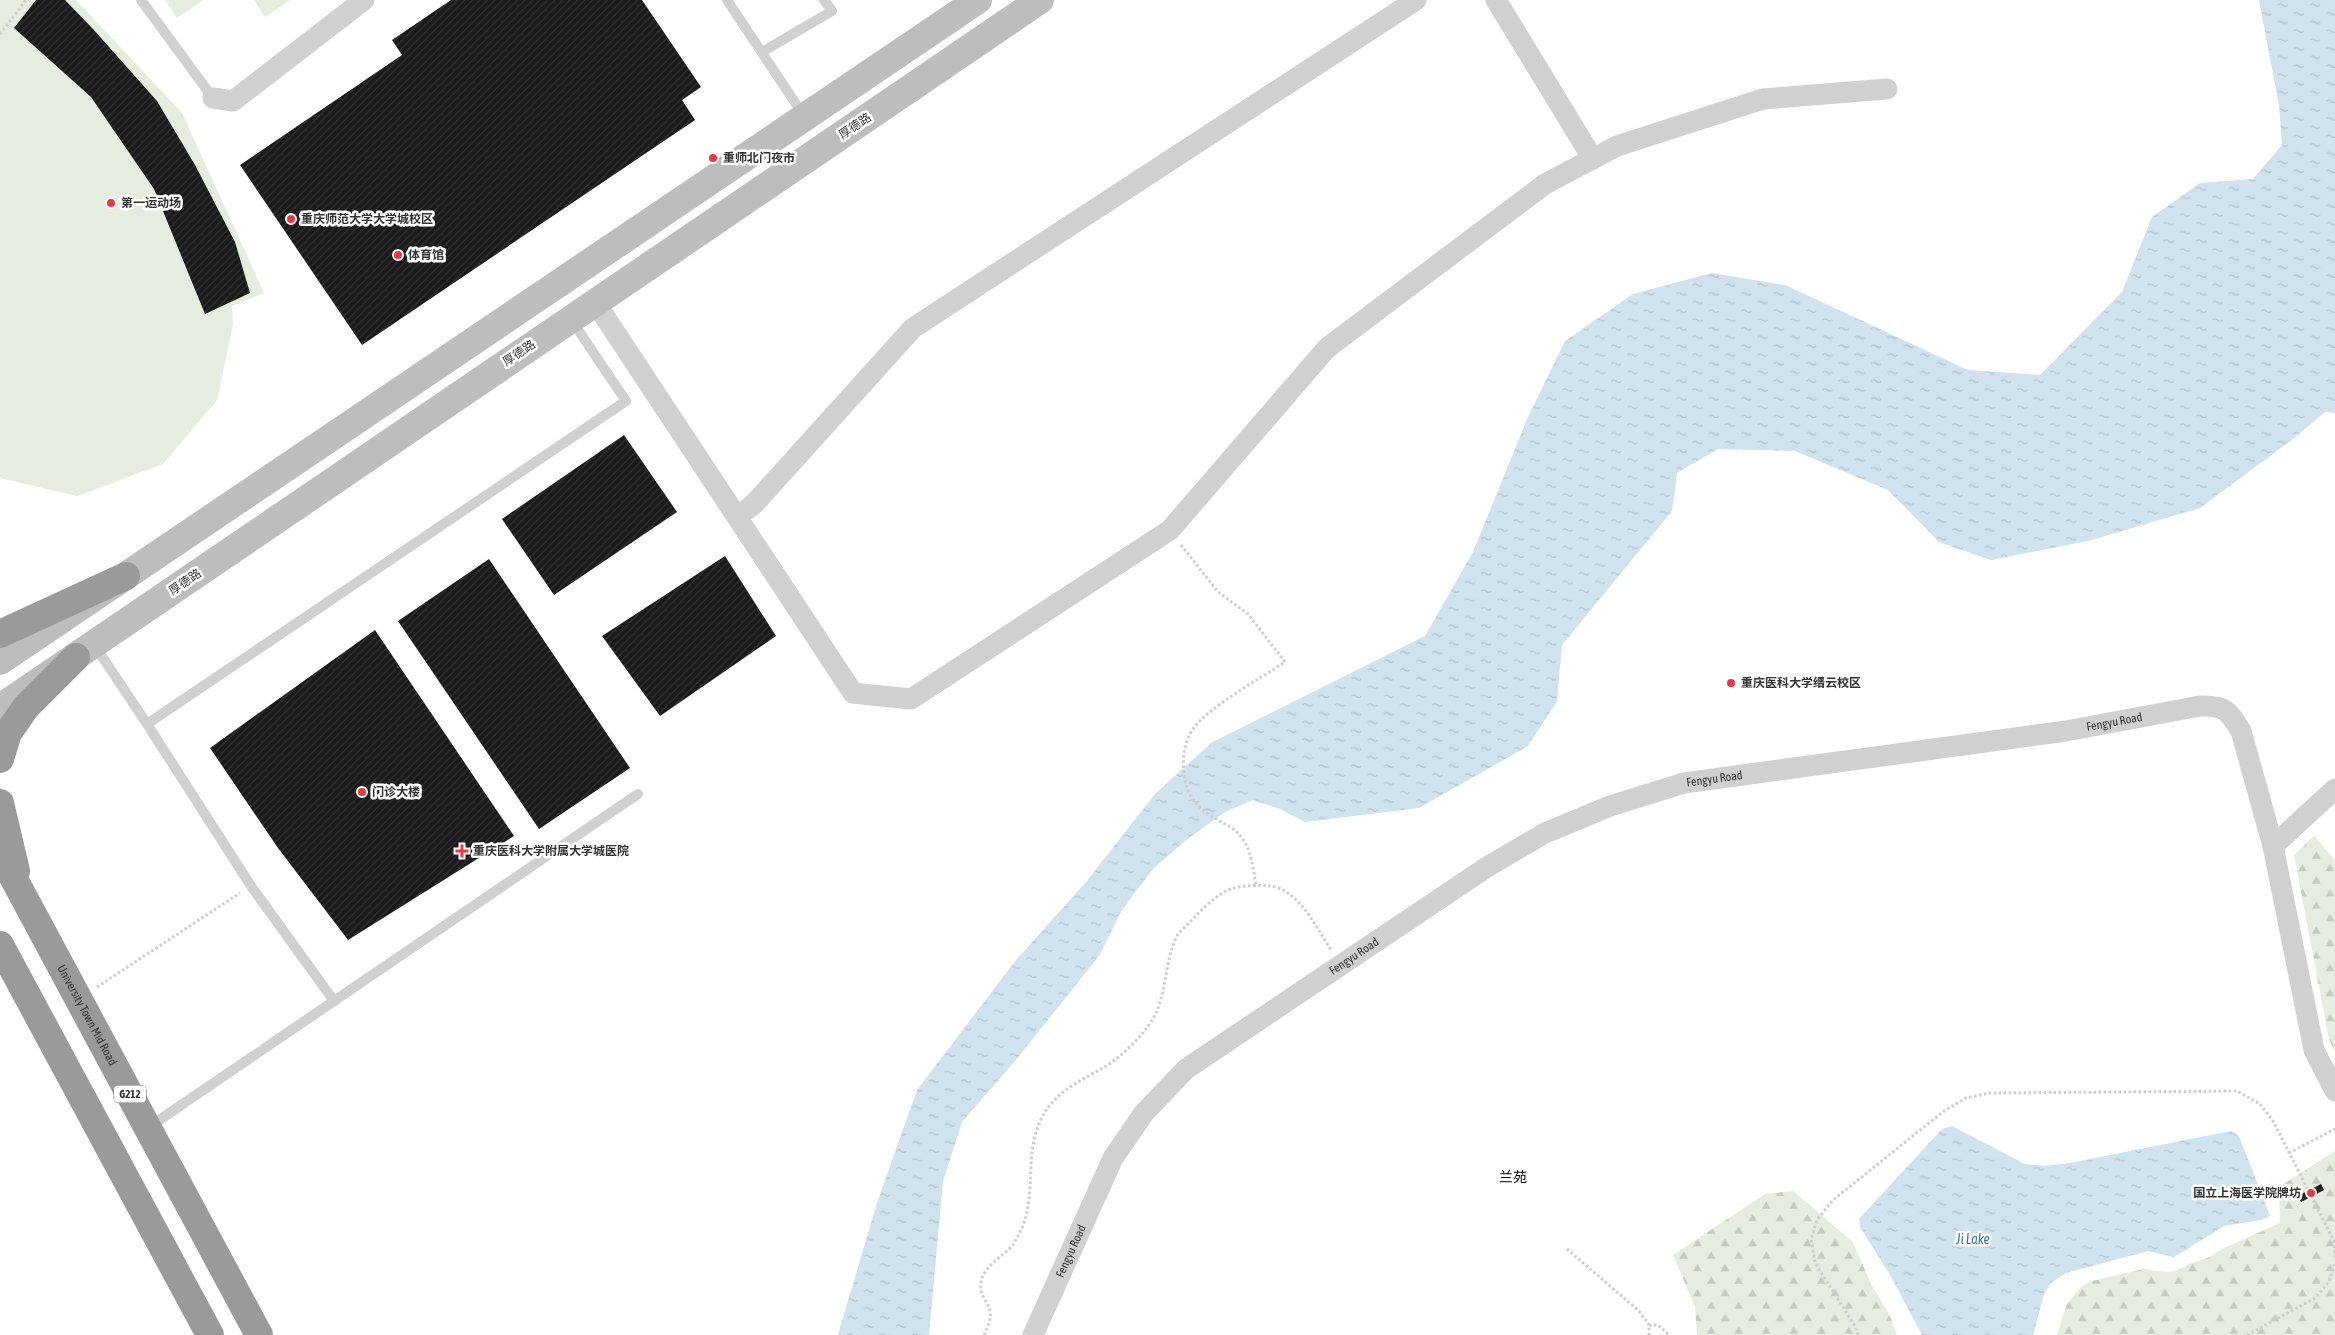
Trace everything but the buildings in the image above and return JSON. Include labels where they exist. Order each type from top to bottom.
[{"type":"highway","points":[[0,634],[126,576]]},
{"type":"highway","points":[[0,759],[8,733],[26,707],[85,651]]},
{"type":"highway","points":[[0,803],[21,892]]},
{"type":"highway","name":"University Town Mid Road","points":[[0,853],[260,1335]]},
{"type":"highway","points":[[0,945],[210,1335]]},
{"type":"main road","points":[[0,661],[978,0]]},
{"type":"main road","name":"厚德路","points":[[0,708],[570,318],[1040,0]]},
{"type":"street","points":[[213,98],[233,102],[364,0]]},
{"type":"street","points":[[738,517],[754,504],[913,328],[1416,0]]},
{"type":"street","points":[[1496,0],[1594,159]]},
{"type":"street","points":[[595,302],[853,693],[912,699],[1170,530],[1327,348],[1545,184],[1617,146],[1763,99],[1888,89]]},
{"type":"street","name":"Fengyu Road","points":[[1032,1335],[1113,1158],[1144,1113],[1186,1069],[1487,867],[1545,833],[1610,806],[1684,783],[2066,731],[2200,706],[2217,705],[2231,715],[2241,731],[2273,846],[2314,1050],[2335,1091]]},
{"type":"street","points":[[2273,846],[2335,789]]},
{"type":"lane","points":[[142,0],[213,98]]},
{"type":"lane","points":[[727,0],[805,118]]},
{"type":"lane","points":[[762,52],[832,11],[824,0]]},
{"type":"lane","points":[[147,724],[626,401],[570,318]]},
{"type":"lane","points":[[85,651],[147,724],[251,886],[334,1002]]},
{"type":"lane","points":[[148,1128],[638,794]]},
{"type":"path","points":[[0,34],[26,0]]},
{"type":"path","points":[[1170,530],[1218,592],[1248,614],[1284,662],[1209,712],[1193,729],[1186,746],[1183,761],[1185,781],[1190,795],[1202,810],[1234,830],[1246,842],[1251,856],[1256,885]]},
{"type":"path","points":[[984,1335],[990,1322],[991,1312],[981,1280],[987,1271],[1014,1243],[1022,1226],[1027,1210],[1031,1151],[1039,1124],[1051,1104],[1066,1089],[1107,1065],[1143,1031],[1157,1011],[1177,936],[1203,908],[1227,890],[1261,884],[1281,888],[1299,903],[1342,964]]},
{"type":"path","points":[[78,999],[251,886]]},
{"type":"path","points":[[1858,1335],[1855,1326],[1815,1263],[1811,1239],[1817,1220],[1832,1200],[1944,1111],[1966,1098],[1990,1093],[2016,1091],[2237,1091],[2260,1104],[2273,1121],[2334,1241],[2335,1259]]},
{"type":"path","points":[[2289,1153],[2335,1128]]},
{"type":"path","points":[[1566,1249],[1639,1311],[1649,1325],[1649,1335]]},
{"type":"path","points":[[2247,1335],[2316,1298],[2330,1282],[2335,1262]]},
{"type":"path","points":[[1649,1325],[1658,1325],[1669,1335]]},
{"type":"green space","name":"第一运动场","points":[[0,0],[76,0],[182,113],[264,293],[232,306],[233,324],[217,400],[163,464],[77,496],[0,478]]},
{"type":"green space","points":[[165,0],[203,0],[177,18]]},
{"type":"green space","points":[[254,0],[290,0],[265,17]]},
{"type":"green space","points":[[2314,836],[2335,860],[2335,1052],[2329,1039],[2294,855]]},
{"type":"green space","points":[[2335,1151],[2335,1335],[2057,1335],[2066,1306],[2077,1291],[2088,1282],[2143,1269],[2167,1272],[2178,1270],[2210,1257],[2222,1249],[2280,1223],[2279,1187]]},
{"type":"green space","points":[[1793,1191],[1853,1242],[1871,1284],[1888,1312],[1897,1335],[1697,1335],[1695,1307],[1673,1255],[1765,1194]]},
{"type":"water","points":[[2259,0],[2335,0],[2335,413],[2325,412],[2293,439],[2200,508],[2088,541],[1991,560],[1939,542],[1888,490],[1795,451],[1718,449],[1677,473],[1672,511],[1562,645],[1557,701],[1528,746],[1419,808],[1305,822],[1280,809],[1253,800],[1225,812],[1185,841],[1154,868],[1123,908],[1099,956],[1015,1061],[962,1122],[943,1181],[929,1335],[838,1335],[877,1203],[917,1090],[1016,960],[1086,882],[1155,794],[1211,743],[1425,636],[1473,552],[1528,417],[1565,341],[1633,294],[1712,273],[1785,285],[1968,370],[2040,375],[2122,292],[2152,217],[2200,183],[2253,179],[2282,145],[2279,105]]},
{"type":"water","name":"Ji Lake","points":[[1952,1126],[2025,1164],[2045,1166],[2070,1163],[2231,1131],[2239,1136],[2270,1216],[2261,1220],[2224,1226],[2174,1257],[2148,1251],[2066,1273],[2051,1283],[2044,1294],[2033,1335],[1922,1335],[1889,1273],[1860,1227],[1859,1219],[1942,1129]]},
{"type":"place","name":"重师北门夜市","points":[[713,158]]},
{"type":"place","name":"第一运动场","points":[[111,203]]},
{"type":"place","name":"重庆师范大学大学城校区","points":[[291,219]]},
{"type":"place","name":"体育馆","points":[[398,255]]},
{"type":"place","name":"重庆医科大学缙云校区","points":[[1731,683]]},
{"type":"place","name":"门诊大楼","points":[[362,792]]},
{"type":"place","name":"重庆医科大学附属大学城医院","points":[[462,851]]},
{"type":"place","name":"国立上海医学院牌坊","points":[[2311,1193]]},
{"type":"district","name":"兰苑","points":[[1513,1177]]}]
